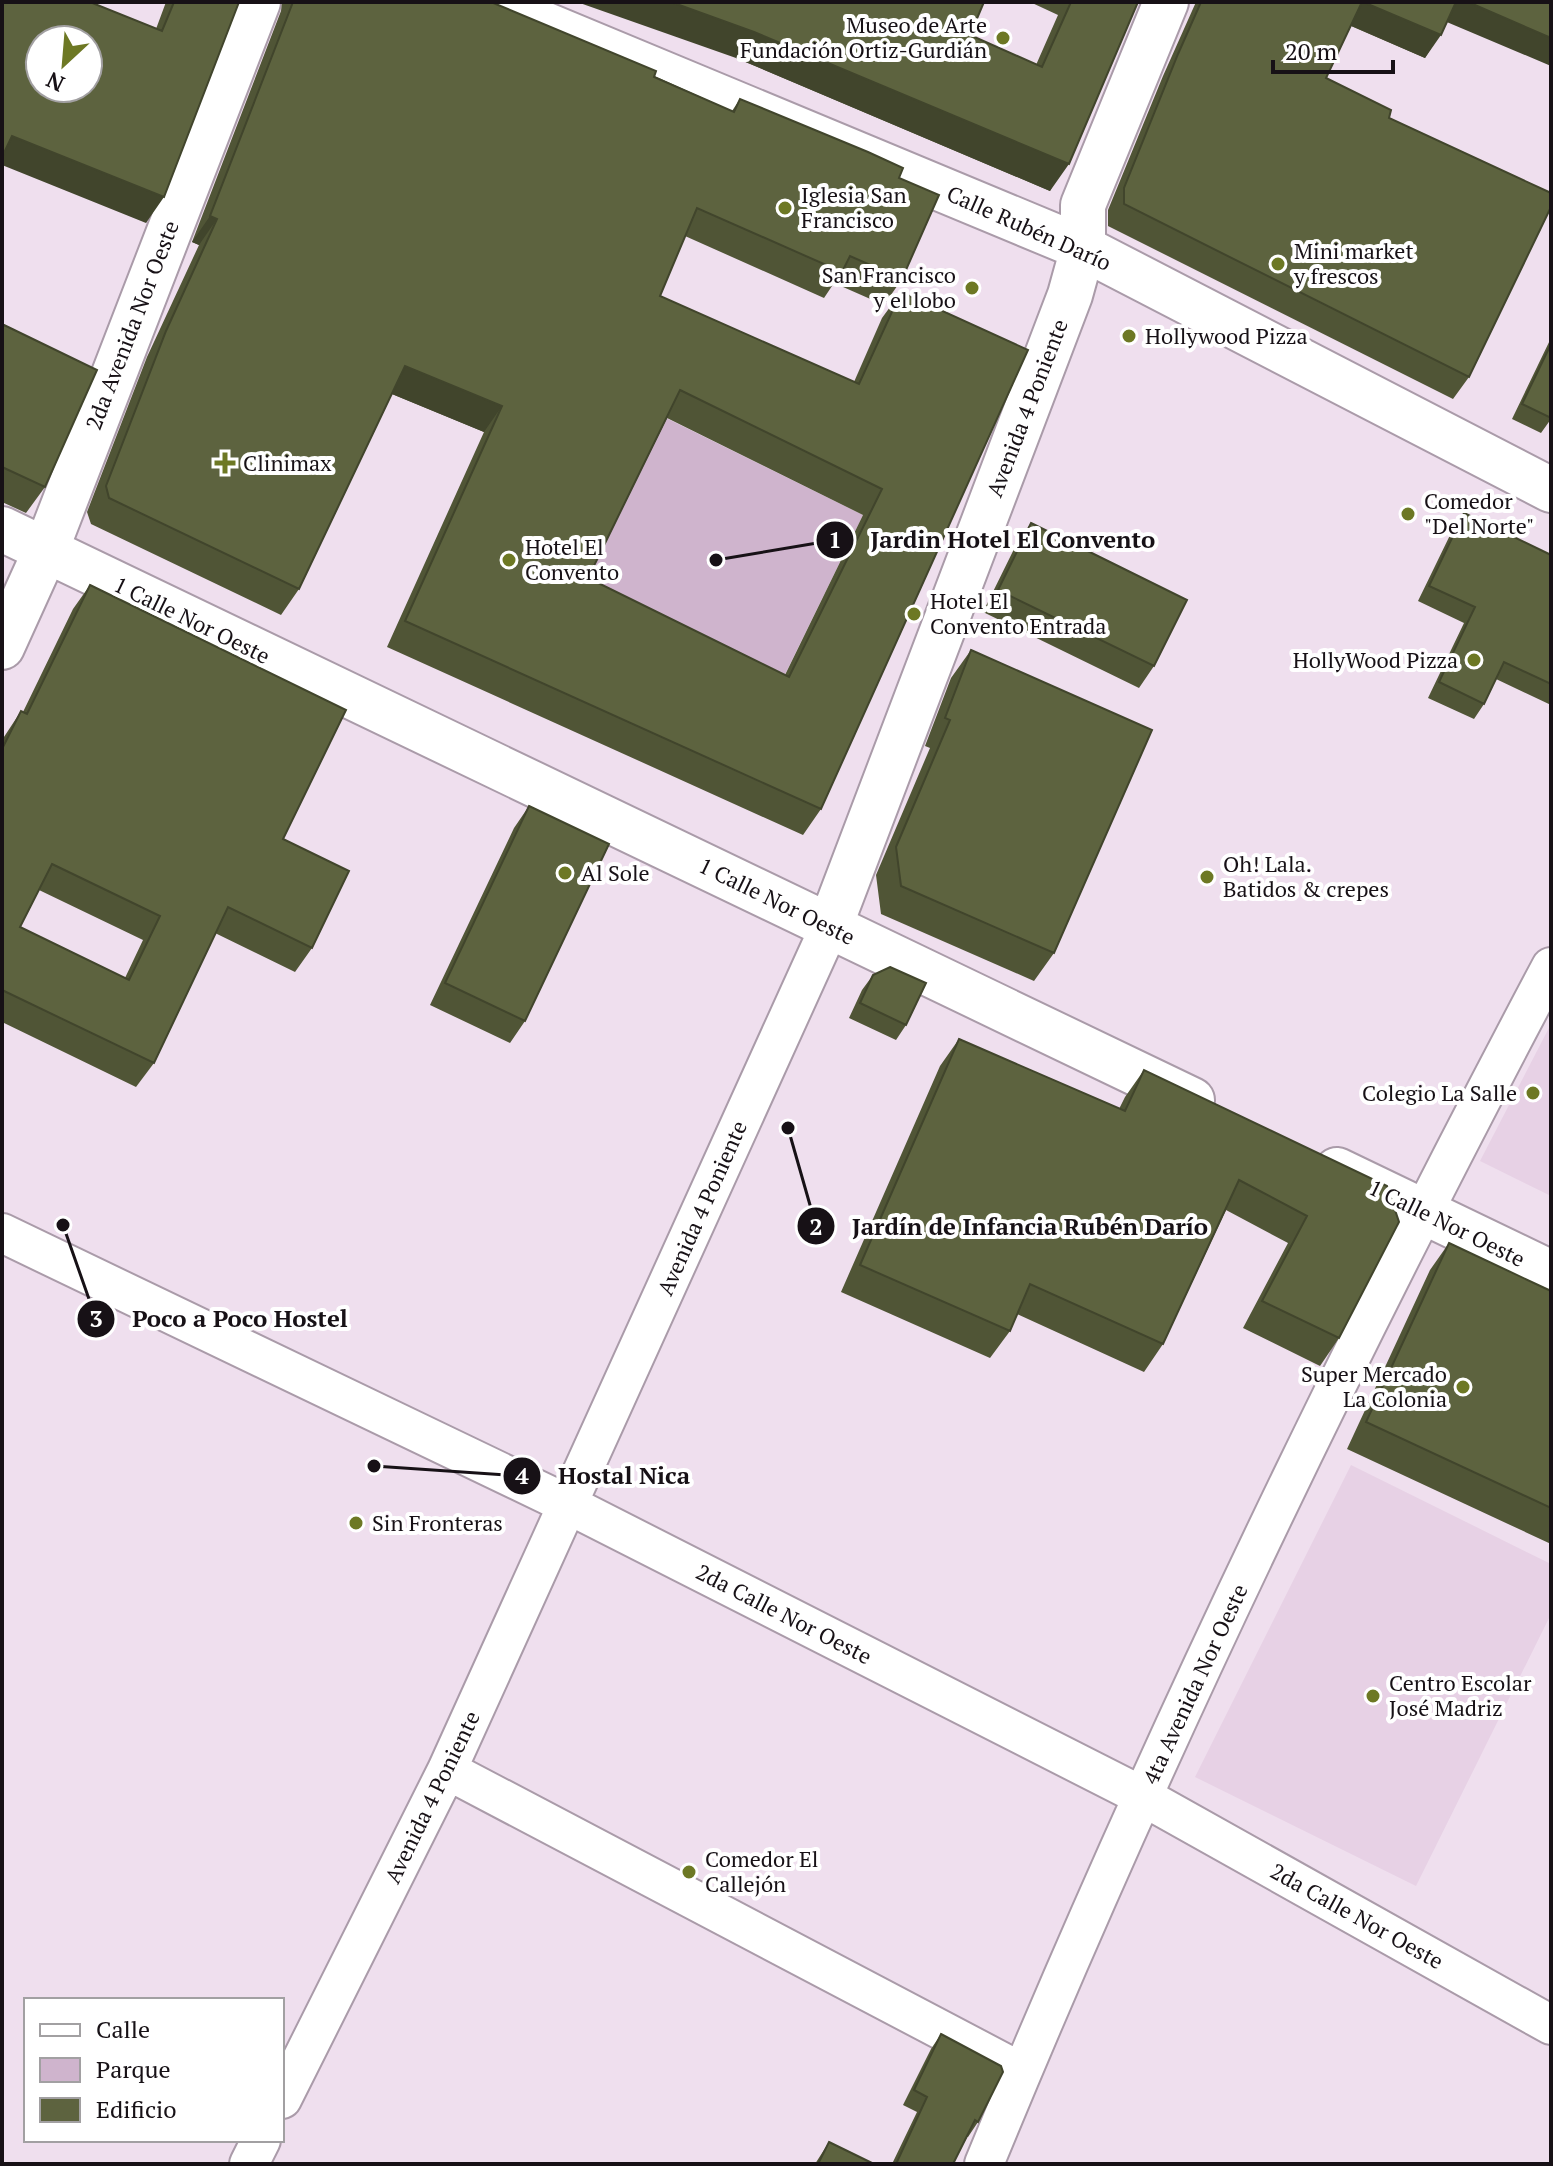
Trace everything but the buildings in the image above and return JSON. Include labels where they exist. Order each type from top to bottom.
[{"type":"street","name":"2da Avenida Nor Oeste","points":[[2,647],[46,550],[258,2]]},
{"type":"street","name":"Calle Rubén Darío","points":[[491,2],[1083,248],[1551,490]]},
{"type":"street","name":"Avenida 4 Poniente","points":[[284,2095],[447,1770],[830,926],[1070,295],[1083,248],[1083,205],[1166,2]]},
{"type":"street","name":"1 Calle Nor Oeste","points":[[2,529],[1224,1115]]},
{"type":"street","name":"4ta Avenida Nor Oeste","points":[[984,2164],[1142,1796],[1422,1211],[1551,967]]},
{"type":"street","name":"1 Calle Nor Oeste","points":[[1295,1149],[1551,1273]]},
{"type":"street","name":"2da Calle Nor Oeste","points":[[2,1233],[569,1505],[1142,1796],[1551,2025]]},
{"type":"street","points":[[447,1770],[1021,2072]]},
{"type":"street","points":[[249,2164],[260,2142]]},
{"type":"shaded area","name":"Colegio La Salle","points":[[1551,1024],[1551,1196],[1480,1161]]},
{"type":"shaded area","name":"Centro Escolar José Madriz","points":[[1351,1465],[1551,1564],[1551,1614],[1416,1886],[1195,1777]]},
{"type":"green space","points":[[662,416],[863,515],[771,703],[569,604]]},
{"type":"place","name":"Museo de Arte Fundación Ortiz-Gurdián","points":[[1003,38]]},
{"type":"place","name":"Iglesia San Francisco","points":[[785,208]]},
{"type":"place","name":"Mini market y frescos","points":[[1278,264]]},
{"type":"place","name":"San Francisco y el lobo","points":[[972,288]]},
{"type":"place","name":"Hollywood Pizza","points":[[1129,336]]},
{"type":"place","name":"Clinimax","points":[[225,463]]},
{"type":"place","name":"Comedor \"Del Norte\"","points":[[1408,514]]},
{"type":"place","name":"Hotel El Convento","points":[[509,560]]},
{"type":"place","name":"Jardin Hotel El Convento","points":[[716,560]]},
{"type":"place","name":"Hotel El Convento Entrada","points":[[914,614]]},
{"type":"place","name":"HollyWood Pizza","points":[[1474,660]]},
{"type":"place","name":"Al Sole","points":[[565,873]]},
{"type":"place","name":"Oh! Lala. Batidos & crepes","points":[[1207,877]]},
{"type":"place","name":"Colegio La Salle","points":[[1533,1093]]},
{"type":"place","name":"Jardín de Infancia Rubén Darío","points":[[788,1128]]},
{"type":"place","name":"Poco a Poco Hostel","points":[[63,1225]]},
{"type":"place","name":"Super Mercado La Colonia","points":[[1463,1387]]},
{"type":"place","name":"Hostal Nica","points":[[374,1466]]},
{"type":"place","name":"Sin Fronteras","points":[[356,1523]]},
{"type":"place","name":"Centro Escolar José Madriz","points":[[1373,1696]]},
{"type":"place","name":"Comedor El Callejón","points":[[689,1872]]}]
